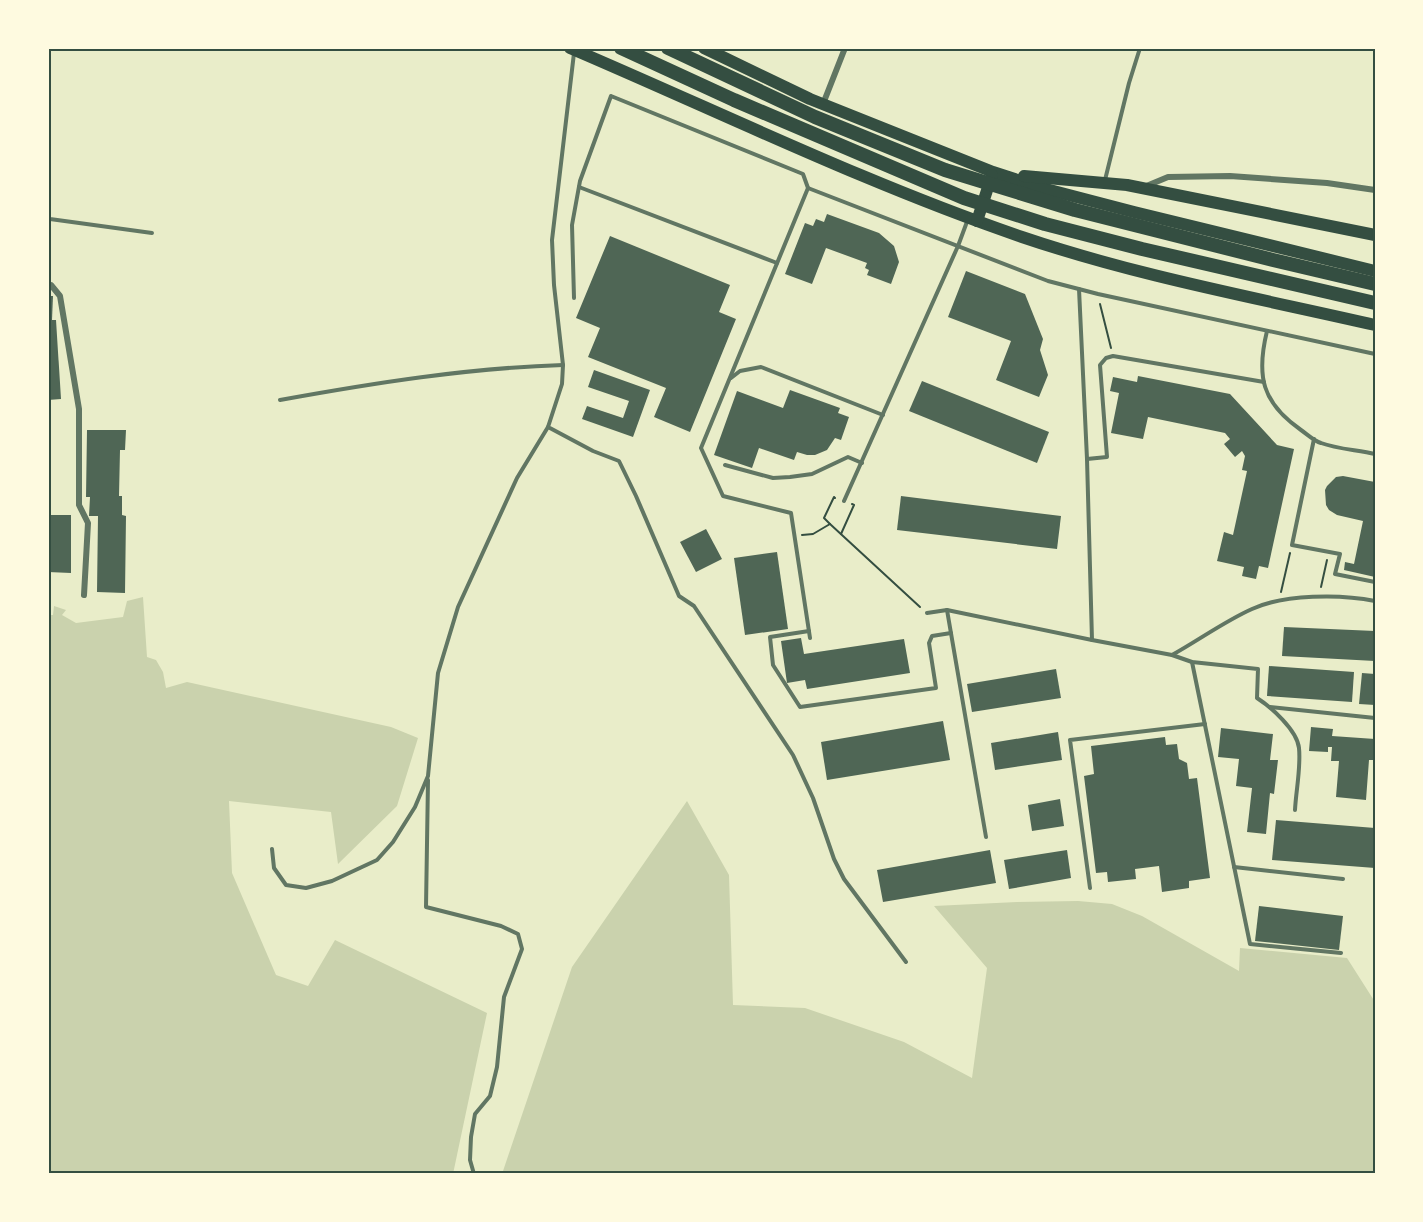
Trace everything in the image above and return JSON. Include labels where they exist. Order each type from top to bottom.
[{"type":"highway","points":[[621,48],[764,113],[964,198],[1045,224],[1131,246],[1375,303]]},
{"type":"highway","points":[[668,48],[814,117],[945,170],[1075,210],[1375,284]]},
{"type":"highway","points":[[1273,260],[1375,278]]},
{"type":"main road","points":[[616,70],[626,48]]},
{"type":"main road","points":[[704,48],[823,104],[993,172],[1042,188],[1122,209],[1375,272]]},
{"type":"main road","points":[[572,49],[836,165],[972,220],[1124,268],[1375,325]]},
{"type":"main road","points":[[972,220],[993,172]]},
{"type":"main road","points":[[993,172],[1142,188],[1375,235]]},
{"type":"street","points":[[823,104],[844,48]]},
{"type":"street","points":[[1142,188],[1168,177],[1230,176],[1327,183],[1375,190]]},
{"type":"street","points":[[48,285],[60,296],[79,409],[79,505],[88,523],[84,595]]},
{"type":"lane","points":[[1104,184],[1140,48]]},
{"type":"lane","points":[[474,1174],[470,1160],[475,1114],[490,1096],[497,1067],[504,997],[522,949],[518,934],[501,926],[426,907],[428,776],[438,673],[458,607],[517,478],[548,426],[562,384],[563,364],[554,285],[552,240],[563,160],[572,49]]},
{"type":"lane","points":[[574,297],[572,225],[579,188],[611,96],[803,174],[808,189],[701,448],[723,496],[791,513],[810,638]]},
{"type":"lane","points":[[579,188],[777,263]]},
{"type":"lane","points":[[808,189],[1048,280],[1098,294],[1375,354]]},
{"type":"lane","points":[[48,216],[50,219],[152,233]]},
{"type":"lane","points":[[844,501],[958,246],[972,220]]},
{"type":"lane","points":[[1079,289],[1092,640]]},
{"type":"lane","points":[[1267,331],[1263,360],[1264,382],[1265,391],[1273,406],[1291,423],[1320,443],[1375,454]]},
{"type":"lane","points":[[1087,459],[1107,457],[1100,365],[1106,358],[1113,356],[1264,382]]},
{"type":"lane","points":[[280,400],[376,382],[465,371],[563,364]]},
{"type":"lane","points":[[730,378],[740,371],[761,367],[883,415]]},
{"type":"lane","points":[[548,426],[593,452],[619,461],[679,596],[694,606],[793,755],[813,798],[834,859],[844,879],[906,962]]},
{"type":"lane","points":[[1314,439],[1292,545],[1340,554],[1335,574],[1375,582]]},
{"type":"lane","points":[[725,465],[773,478],[812,474],[848,457],[862,463]]},
{"type":"lane","points":[[1172,655],[1252,609],[1279,601],[1351,596],[1375,601]]},
{"type":"lane","points":[[947,610],[986,837]]},
{"type":"lane","points":[[927,613],[947,610],[1172,655],[1192,662],[1258,669],[1257,698],[1269,706],[1293,732],[1299,746],[1295,810]]},
{"type":"lane","points":[[809,631],[770,637],[773,665],[800,707],[936,688],[929,643],[932,636],[951,633]]},
{"type":"lane","points":[[1192,662],[1250,944],[1341,953]]},
{"type":"lane","points":[[1269,706],[1375,718]]},
{"type":"lane","points":[[1090,888],[1070,740],[1205,724]]},
{"type":"lane","points":[[272,849],[274,868],[286,885],[306,888],[350,873],[377,860],[393,842],[415,807],[428,776]]},
{"type":"lane","points":[[1234,867],[1343,879]]},
{"type":"path","points":[[1098,294],[1113,356]]},
{"type":"path","points":[[841,534],[854,505],[834,497],[824,518],[830,524],[927,613]]},
{"type":"path","points":[[795,536],[813,534],[830,524]]},
{"type":"path","points":[[1279,601],[1292,545]]},
{"type":"path","points":[[1319,597],[1329,552]]},
{"type":"green space","points":[[143,597],[147,657],[156,660],[163,672],[166,688],[187,682],[391,727],[418,738],[397,806],[338,864],[331,812],[229,801],[232,873],[276,975],[308,986],[335,940],[487,1013],[453,1174],[48,1174],[48,615],[53,615],[54,606],[66,610],[62,615],[76,623],[123,617],[127,601]]},
{"type":"green space","points":[[687,801],[729,875],[733,1005],[805,1008],[904,1042],[972,1078],[987,968],[934,906],[1078,901],[1112,904],[1142,916],[1239,971],[1240,948],[1347,958],[1375,1002],[1375,1174],[502,1174],[572,967]]},
{"type":"building","points":[[827,214],[879,233],[894,246],[899,262],[891,284],[867,275],[869,270],[865,268],[867,263],[826,248],[812,284],[785,274],[805,223],[813,226],[816,219],[824,222]]},
{"type":"building","points":[[610,236],[730,285],[719,312],[736,319],[690,432],[654,417],[666,388],[588,357],[600,328],[576,318]]},
{"type":"building","points":[[966,271],[1025,294],[1043,339],[1040,350],[1048,375],[1039,397],[996,380],[1011,341],[948,317]]},
{"type":"building","points":[[48,296],[53,296],[52,320],[48,320]]},
{"type":"building","points":[[48,320],[56,320],[61,399],[48,400]]},
{"type":"building","points":[[594,370],[650,390],[633,437],[582,419],[587,406],[623,418],[629,401],[588,387]]},
{"type":"building","points":[[1138,376],[1230,394],[1277,445],[1294,449],[1268,568],[1259,566],[1256,579],[1242,576],[1244,567],[1217,561],[1224,532],[1233,535],[1247,471],[1242,470],[1245,456],[1242,451],[1235,457],[1224,444],[1230,439],[1225,433],[1148,417],[1143,439],[1111,433],[1119,393],[1110,391],[1113,377],[1137,382]]},
{"type":"building","points":[[922,381],[1049,432],[1037,463],[909,411]]},
{"type":"building","points":[[790,390],[840,408],[838,413],[849,417],[841,440],[835,438],[827,450],[815,455],[797,452],[794,460],[759,448],[752,468],[714,455],[737,391],[783,408]]},
{"type":"building","points":[[87,430],[126,430],[125,450],[120,450],[119,496],[122,496],[122,515],[126,516],[125,593],[97,592],[98,516],[89,516],[90,497],[86,497]]},
{"type":"building","points":[[1343,476],[1375,482],[1375,577],[1344,570],[1345,562],[1354,564],[1363,521],[1337,515],[1326,505],[1327,486],[1336,477]]},
{"type":"building","points":[[901,496],[1061,516],[1057,549],[897,530]]},
{"type":"building","points":[[48,515],[71,515],[71,573],[48,572]]},
{"type":"building","points":[[706,529],[722,559],[696,572],[680,542]]},
{"type":"building","points":[[777,552],[788,629],[745,635],[734,558]]},
{"type":"building","points":[[1284,627],[1375,631],[1375,661],[1282,656]]},
{"type":"building","points":[[801,638],[804,654],[904,639],[910,673],[807,689],[805,680],[787,683],[781,641]]},
{"type":"building","points":[[1269,666],[1354,672],[1352,702],[1267,696]]},
{"type":"building","points":[[1056,669],[1061,698],[972,712],[967,684]]},
{"type":"building","points":[[1362,673],[1375,674],[1375,705],[1359,704]]},
{"type":"building","points":[[943,721],[950,760],[827,780],[821,742]]},
{"type":"building","points":[[1311,727],[1333,729],[1332,736],[1375,739],[1375,760],[1369,760],[1366,800],[1336,797],[1339,761],[1331,761],[1332,747],[1328,747],[1328,752],[1309,751]]},
{"type":"building","points":[[1221,728],[1273,734],[1270,760],[1278,760],[1274,794],[1270,793],[1266,834],[1247,832],[1252,788],[1236,786],[1239,759],[1218,757]]},
{"type":"building","points":[[1058,732],[1062,760],[995,770],[991,743]]},
{"type":"building","points":[[1165,737],[1166,745],[1177,744],[1179,759],[1187,763],[1189,779],[1197,778],[1210,878],[1189,881],[1189,888],[1162,892],[1159,866],[1135,869],[1136,879],[1108,882],[1107,872],[1096,873],[1084,776],[1094,774],[1091,746]]},
{"type":"building","points":[[1060,799],[1064,826],[1032,831],[1028,805]]},
{"type":"building","points":[[1276,820],[1375,828],[1375,868],[1272,860]]},
{"type":"building","points":[[990,850],[996,883],[883,902],[877,870]]},
{"type":"building","points":[[1067,850],[1071,878],[1009,889],[1004,860]]},
{"type":"building","points":[[1259,906],[1343,916],[1339,950],[1255,941]]}]
